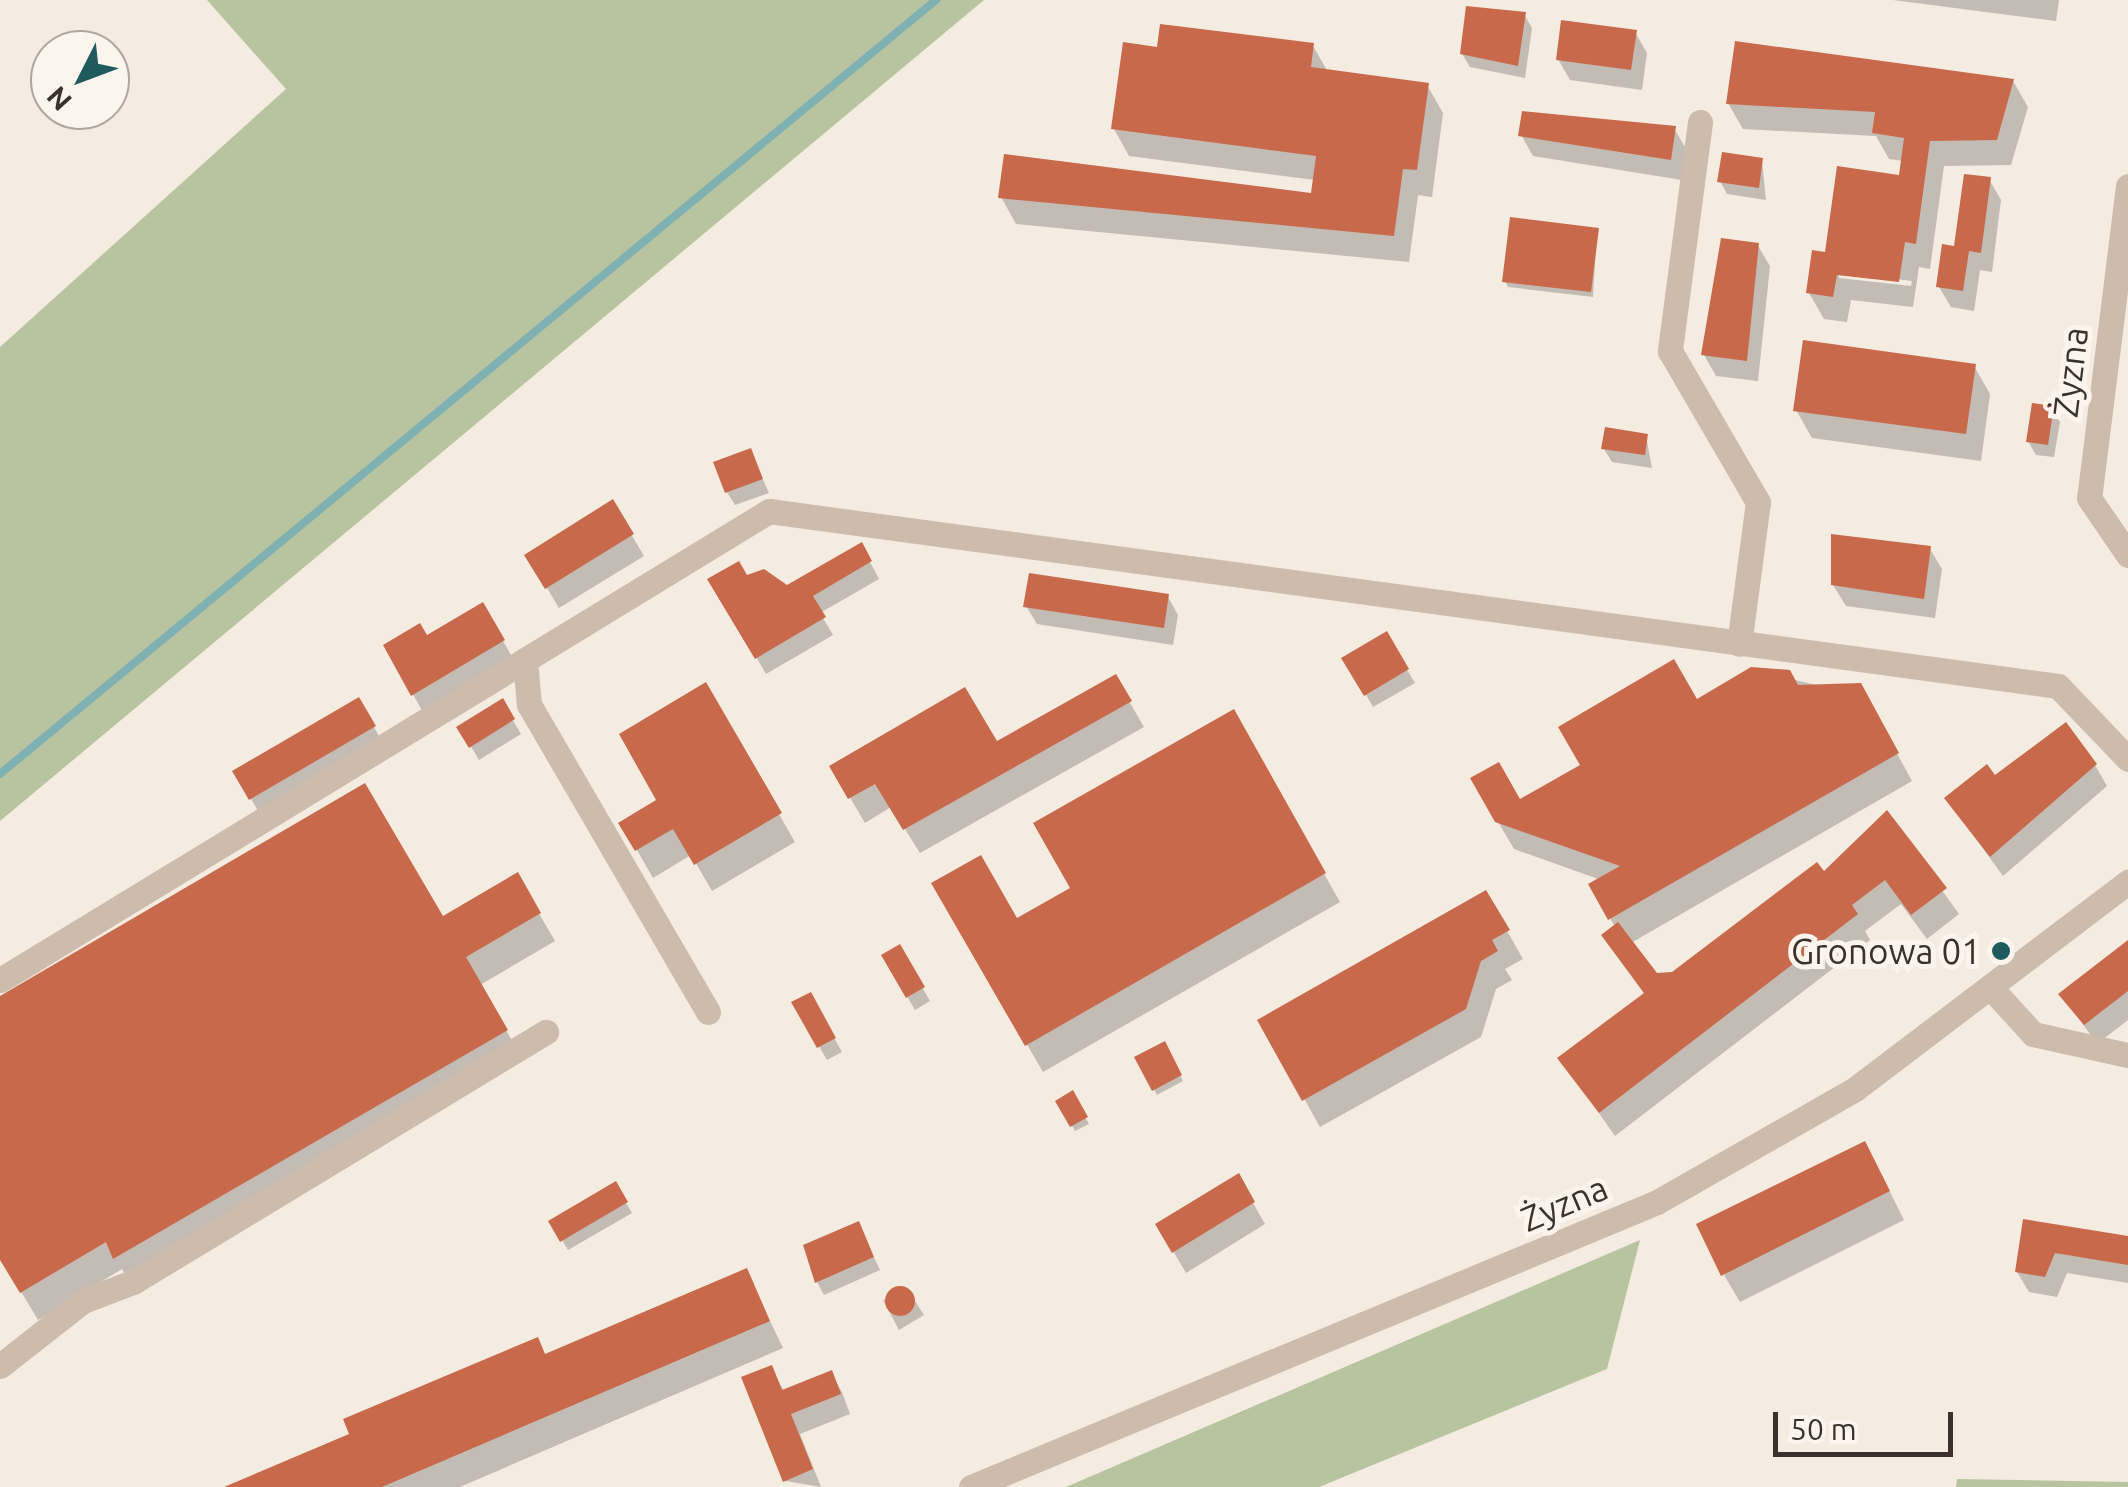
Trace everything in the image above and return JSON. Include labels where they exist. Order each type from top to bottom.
[{"type":"street","points":[[1700,122],[1670,351],[1758,502],[1738,644]]},
{"type":"street","name":"Żyzna","points":[[2128,186],[2089,498],[2128,555]]},
{"type":"street","points":[[0,980],[769,511],[2058,686],[2128,759]]},
{"type":"street","points":[[526,660],[529,705],[708,1012]]},
{"type":"street","name":"Żyzna","points":[[971,1487],[1657,1202],[1854,1090],[2128,882]]},
{"type":"street","points":[[1991,988],[2033,1034],[2128,1054]]},
{"type":"street","points":[[0,1366],[68,1310],[134,1282],[546,1032]]},
{"type":"green space","points":[[207,0],[984,0],[0,821],[0,347],[286,89]]},
{"type":"green space","points":[[1640,1240],[1607,1369],[1319,1487],[1066,1487]]},
{"type":"green space","points":[[1957,1479],[2128,1482],[2128,1487],[1956,1487]]},
{"type":"building","points":[[1466,6],[1526,12],[1518,66],[1460,54]]},
{"type":"building","points":[[1561,20],[1637,30],[1631,70],[1556,60]]},
{"type":"building","points":[[1160,24],[1314,43],[1311,67],[1429,83],[1417,170],[1403,169],[1394,236],[998,198],[1004,154],[1311,193],[1316,156],[1111,129],[1123,42],[1157,47]]},
{"type":"building","points":[[1735,41],[2014,79],[1997,140],[1930,141],[1916,244],[1905,242],[1899,282],[1837,275],[1833,297],[1806,293],[1812,250],[1825,252],[1837,166],[1899,175],[1904,138],[1872,133],[1875,112],[1726,104]]},
{"type":"building","points":[[1522,111],[1676,126],[1671,160],[1518,136]]},
{"type":"building","points":[[1722,152],[1763,158],[1759,188],[1717,182]]},
{"type":"building","points":[[1964,174],[1991,177],[1981,253],[1969,251],[1963,291],[1936,287],[1942,244],[1954,246]]},
{"type":"building","points":[[1510,217],[1599,228],[1591,292],[1502,282]]},
{"type":"building","points":[[1721,238],[1759,243],[1747,361],[1701,355]]},
{"type":"building","points":[[1803,340],[1976,364],[1966,434],[1793,411]]},
{"type":"building","points":[[2032,403],[2054,406],[2048,445],[2026,442]]},
{"type":"building","points":[[1605,427],[1648,434],[1645,455],[1601,449]]},
{"type":"building","points":[[751,448],[763,479],[725,493],[713,462]]},
{"type":"building","points":[[613,499],[634,534],[545,589],[524,555]]},
{"type":"building","points":[[1831,534],[1931,546],[1924,599],[1831,585]]},
{"type":"building","points":[[862,542],[872,561],[813,596],[826,617],[755,659],[707,579],[739,561],[747,575],[764,569],[787,585]]},
{"type":"building","points":[[1029,573],[1169,594],[1164,628],[1023,607]]},
{"type":"building","points":[[483,602],[505,640],[411,696],[383,645],[420,623],[427,635]]},
{"type":"building","points":[[1387,631],[1409,669],[1364,696],[1341,658]]},
{"type":"building","points":[[1674,659],[1697,699],[1751,667],[1790,670],[1798,685],[1861,683],[1899,753],[1608,920],[1588,884],[1620,866],[1495,822],[1470,778],[1499,762],[1520,799],[1580,765],[1558,727]]},
{"type":"building","points":[[1116,674],[1132,701],[903,830],[875,784],[848,799],[829,766],[965,687],[997,741]]},
{"type":"building","points":[[706,682],[782,813],[694,865],[673,829],[635,851],[618,823],[656,800],[619,734]]},
{"type":"building","points":[[359,697],[376,726],[249,800],[232,771]]},
{"type":"building","points":[[503,698],[515,719],[469,748],[456,727]]},
{"type":"building","points":[[1234,709],[1326,873],[1025,1046],[931,883],[981,855],[1017,918],[1070,888],[1033,823]]},
{"type":"building","points":[[2066,722],[2097,764],[1990,857],[1944,798],[1987,764],[1995,775]]},
{"type":"building","points":[[365,783],[443,916],[518,872],[541,913],[466,957],[508,1030],[113,1259],[106,1242],[20,1293],[0,1260],[0,996]]},
{"type":"building","points":[[1887,810],[1947,888],[1911,915],[1885,880],[1852,905],[1858,914],[1599,1113],[1557,1058],[1644,993],[1601,935],[1618,922],[1657,973],[1672,972],[1817,862],[1824,871]]},
{"type":"building","points":[[1486,890],[1510,930],[1492,940],[1498,951],[1481,961],[1466,1009],[1302,1101],[1257,1020]]},
{"type":"building","points":[[2128,940],[2128,991],[2084,1025],[2058,994]]},
{"type":"building","points":[[900,944],[925,987],[906,998],[881,955]]},
{"type":"building","points":[[811,992],[836,1038],[817,1048],[791,1002]]},
{"type":"building","points":[[1165,1041],[1182,1075],[1152,1091],[1134,1057]]},
{"type":"building","points":[[1073,1090],[1088,1117],[1070,1127],[1055,1101]]},
{"type":"building","points":[[1865,1141],[1890,1191],[1721,1276],[1696,1224]]},
{"type":"building","points":[[1239,1173],[1255,1202],[1172,1253],[1155,1224]]},
{"type":"building","points":[[616,1181],[628,1202],[560,1242],[548,1221]]},
{"type":"building","points":[[2023,1219],[2128,1236],[2128,1265],[2055,1253],[2045,1277],[2015,1272]]},
{"type":"building","points":[[859,1221],[874,1257],[815,1283],[803,1245]]},
{"type":"building","points":[[747,1268],[770,1321],[382,1487],[224,1487],[349,1434],[343,1419],[538,1337],[545,1354]]},
{"type":"building","points":[[900,1286],[914,1295],[915,1301],[906,1315],[900,1316],[886,1307],[885,1301],[894,1287]]},
{"type":"building","points":[[772,1365],[782,1390],[832,1370],[841,1394],[791,1414],[813,1469],[783,1482],[741,1377]]},
{"type":"waterway","points":[[0,774],[936,0]]},
{"type":"place","name":"Gronowa 01","points":[[2001,951]]}]
